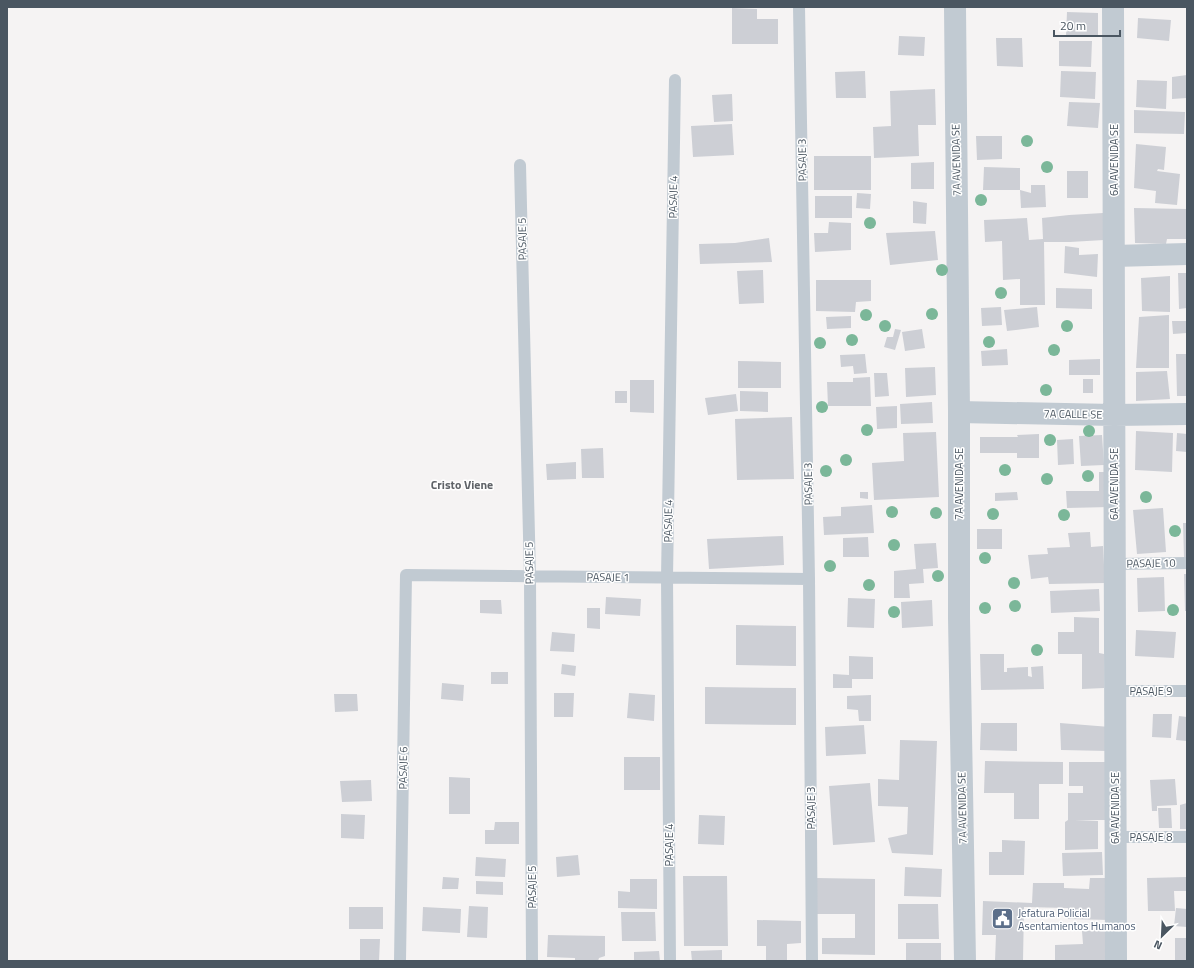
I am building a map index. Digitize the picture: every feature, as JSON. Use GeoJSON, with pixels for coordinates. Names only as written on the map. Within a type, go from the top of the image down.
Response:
{"type":"FeatureCollection","features":[{"type":"Feature","properties":{"kind":"street","name":"7A AVENIDA SE"},"geometry":{"type":"LineString","coordinates":[[955,7],[959,412],[959,618],[965,961]]}},
{"type":"Feature","properties":{"kind":"street","name":"6A AVENIDA SE"},"geometry":{"type":"LineString","coordinates":[[1113,7],[1116,961]]}},
{"type":"Feature","properties":{"kind":"street"},"geometry":{"type":"LineString","coordinates":[[1114,256],[1187,254]]}},
{"type":"Feature","properties":{"kind":"street","name":"7A CALLE SE"},"geometry":{"type":"LineString","coordinates":[[959,412],[1114,415],[1187,414]]}},
{"type":"Feature","properties":{"kind":"lane","name":"PASAJE 3"},"geometry":{"type":"LineString","coordinates":[[799,7],[810,579],[812,961]]}},
{"type":"Feature","properties":{"kind":"lane","name":"PASAJE 4"},"geometry":{"type":"LineString","coordinates":[[670,961],[667,578],[675,80]]}},
{"type":"Feature","properties":{"kind":"lane","name":"PASAJE 5"},"geometry":{"type":"LineString","coordinates":[[520,165],[530,577],[532,961]]}},
{"type":"Feature","properties":{"kind":"lane","name":"PASAJE 10"},"geometry":{"type":"LineString","coordinates":[[1115,564],[1187,563]]}},
{"type":"Feature","properties":{"kind":"lane","name":"PASAJE 1"},"geometry":{"type":"LineString","coordinates":[[406,575],[810,579]]}},
{"type":"Feature","properties":{"kind":"lane","name":"PASAJE 6"},"geometry":{"type":"LineString","coordinates":[[400,961],[406,575]]}},
{"type":"Feature","properties":{"kind":"lane","name":"PASAJE 9"},"geometry":{"type":"LineString","coordinates":[[1115,691],[1187,691]]}},
{"type":"Feature","properties":{"kind":"lane","name":"PASAJE 8"},"geometry":{"type":"LineString","coordinates":[[1115,837],[1187,837]]}},
{"type":"Feature","properties":{"kind":"building"},"geometry":{"type":"Polygon","coordinates":[[[732,8],[757,9],[757,19],[778,19],[778,44],[732,44],[732,8]]]}},
{"type":"Feature","properties":{"kind":"building"},"geometry":{"type":"Polygon","coordinates":[[[1067,12],[1098,13],[1098,37],[1066,36],[1067,12]]]}},
{"type":"Feature","properties":{"kind":"building"},"geometry":{"type":"Polygon","coordinates":[[[1138,18],[1171,20],[1169,41],[1137,38],[1138,18]]]}},
{"type":"Feature","properties":{"kind":"building"},"geometry":{"type":"Polygon","coordinates":[[[899,36],[925,37],[924,56],[898,55],[899,36]]]}},
{"type":"Feature","properties":{"kind":"building"},"geometry":{"type":"Polygon","coordinates":[[[996,38],[1022,38],[1023,67],[997,66],[996,38]]]}},
{"type":"Feature","properties":{"kind":"building"},"geometry":{"type":"Polygon","coordinates":[[[1059,41],[1092,41],[1091,67],[1059,66],[1059,41]]]}},
{"type":"Feature","properties":{"kind":"building"},"geometry":{"type":"Polygon","coordinates":[[[865,71],[866,98],[836,98],[835,72],[865,71]]]}},
{"type":"Feature","properties":{"kind":"building"},"geometry":{"type":"Polygon","coordinates":[[[1061,71],[1096,72],[1095,99],[1060,97],[1061,71]]]}},
{"type":"Feature","properties":{"kind":"building"},"geometry":{"type":"Polygon","coordinates":[[[1187,75],[1187,98],[1172,99],[1172,77],[1187,75]]]}},
{"type":"Feature","properties":{"kind":"building"},"geometry":{"type":"Polygon","coordinates":[[[1137,80],[1167,81],[1166,109],[1136,107],[1137,80]]]}},
{"type":"Feature","properties":{"kind":"building"},"geometry":{"type":"Polygon","coordinates":[[[935,89],[936,125],[918,125],[919,156],[874,158],[873,127],[891,126],[890,91],[935,89]]]}},
{"type":"Feature","properties":{"kind":"building"},"geometry":{"type":"Polygon","coordinates":[[[732,94],[733,121],[714,122],[712,95],[732,94]]]}},
{"type":"Feature","properties":{"kind":"building"},"geometry":{"type":"Polygon","coordinates":[[[1069,102],[1100,103],[1098,128],[1067,126],[1069,102]]]}},
{"type":"Feature","properties":{"kind":"building"},"geometry":{"type":"Polygon","coordinates":[[[1134,110],[1185,112],[1184,134],[1134,133],[1134,110]]]}},
{"type":"Feature","properties":{"kind":"building"},"geometry":{"type":"Polygon","coordinates":[[[732,124],[734,155],[693,157],[691,126],[732,124]]]}},
{"type":"Feature","properties":{"kind":"building"},"geometry":{"type":"Polygon","coordinates":[[[976,136],[1002,136],[1002,159],[977,160],[976,136]]]}},
{"type":"Feature","properties":{"kind":"building"},"geometry":{"type":"Polygon","coordinates":[[[1136,144],[1166,147],[1164,170],[1158,169],[1157,171],[1180,174],[1177,205],[1155,203],[1156,191],[1134,188],[1136,144]]]}},
{"type":"Feature","properties":{"kind":"building"},"geometry":{"type":"Polygon","coordinates":[[[814,156],[871,156],[871,190],[814,190],[814,156]]]}},
{"type":"Feature","properties":{"kind":"building"},"geometry":{"type":"Polygon","coordinates":[[[934,162],[934,189],[911,189],[911,163],[934,162]]]}},
{"type":"Feature","properties":{"kind":"building"},"geometry":{"type":"Polygon","coordinates":[[[984,167],[1020,168],[1020,190],[983,190],[984,167]]]}},
{"type":"Feature","properties":{"kind":"building"},"geometry":{"type":"Polygon","coordinates":[[[1067,171],[1088,171],[1088,198],[1067,198],[1067,171]]]}},
{"type":"Feature","properties":{"kind":"building"},"geometry":{"type":"Polygon","coordinates":[[[1031,185],[1045,185],[1046,207],[1021,208],[1020,190],[1031,193],[1031,185]]]}},
{"type":"Feature","properties":{"kind":"building"},"geometry":{"type":"Polygon","coordinates":[[[857,193],[871,194],[870,209],[856,208],[857,193]]]}},
{"type":"Feature","properties":{"kind":"building"},"geometry":{"type":"Polygon","coordinates":[[[815,196],[852,196],[852,218],[815,218],[815,196]]]}},
{"type":"Feature","properties":{"kind":"building"},"geometry":{"type":"Polygon","coordinates":[[[913,201],[927,203],[926,224],[913,223],[913,201]]]}},
{"type":"Feature","properties":{"kind":"building"},"geometry":{"type":"Polygon","coordinates":[[[1134,208],[1187,209],[1187,239],[1167,239],[1166,244],[1135,243],[1134,208]]]}},
{"type":"Feature","properties":{"kind":"building"},"geometry":{"type":"Polygon","coordinates":[[[1103,213],[1104,240],[1044,242],[1045,305],[1020,305],[1020,279],[1003,280],[1002,241],[985,242],[984,220],[1027,218],[1029,240],[1043,239],[1042,218],[1103,213]]]}},
{"type":"Feature","properties":{"kind":"building"},"geometry":{"type":"Polygon","coordinates":[[[829,222],[851,223],[851,250],[815,252],[814,233],[828,233],[829,222]]]}},
{"type":"Feature","properties":{"kind":"building"},"geometry":{"type":"Polygon","coordinates":[[[935,231],[938,260],[890,265],[886,233],[935,231]]]}},
{"type":"Feature","properties":{"kind":"building"},"geometry":{"type":"Polygon","coordinates":[[[769,238],[772,262],[700,264],[699,244],[735,243],[769,238]]]}},
{"type":"Feature","properties":{"kind":"building"},"geometry":{"type":"Polygon","coordinates":[[[1065,246],[1079,248],[1079,255],[1098,254],[1097,277],[1064,273],[1065,246]]]}},
{"type":"Feature","properties":{"kind":"building"},"geometry":{"type":"Polygon","coordinates":[[[763,270],[764,303],[739,304],[737,271],[763,270]]]}},
{"type":"Feature","properties":{"kind":"building"},"geometry":{"type":"Polygon","coordinates":[[[1178,273],[1187,273],[1187,308],[1179,309],[1178,273]]]}},
{"type":"Feature","properties":{"kind":"building"},"geometry":{"type":"Polygon","coordinates":[[[1170,276],[1170,312],[1142,311],[1141,278],[1170,276]]]}},
{"type":"Feature","properties":{"kind":"building"},"geometry":{"type":"Polygon","coordinates":[[[816,280],[871,280],[871,301],[856,302],[855,312],[816,311],[816,280]]]}},
{"type":"Feature","properties":{"kind":"building"},"geometry":{"type":"Polygon","coordinates":[[[1056,288],[1092,289],[1092,309],[1056,308],[1056,288]]]}},
{"type":"Feature","properties":{"kind":"building"},"geometry":{"type":"Polygon","coordinates":[[[1001,307],[1002,325],[982,326],[981,308],[1001,307]]]}},
{"type":"Feature","properties":{"kind":"building"},"geometry":{"type":"Polygon","coordinates":[[[1037,307],[1039,327],[1007,331],[1004,310],[1037,307]]]}},
{"type":"Feature","properties":{"kind":"building"},"geometry":{"type":"Polygon","coordinates":[[[1169,315],[1169,368],[1136,368],[1139,317],[1169,315]]]}},
{"type":"Feature","properties":{"kind":"building"},"geometry":{"type":"Polygon","coordinates":[[[851,316],[851,328],[827,329],[826,317],[851,316]]]}},
{"type":"Feature","properties":{"kind":"building"},"geometry":{"type":"Polygon","coordinates":[[[1172,321],[1187,321],[1187,333],[1173,334],[1172,321]]]}},
{"type":"Feature","properties":{"kind":"building"},"geometry":{"type":"Polygon","coordinates":[[[895,329],[901,330],[895,350],[884,347],[887,337],[893,337],[895,329]]]}},
{"type":"Feature","properties":{"kind":"building"},"geometry":{"type":"Polygon","coordinates":[[[922,329],[925,348],[905,351],[902,332],[922,329]]]}},
{"type":"Feature","properties":{"kind":"building"},"geometry":{"type":"Polygon","coordinates":[[[1007,349],[1008,365],[982,366],[981,351],[1007,349]]]}},
{"type":"Feature","properties":{"kind":"building"},"geometry":{"type":"Polygon","coordinates":[[[865,354],[867,373],[854,374],[853,366],[841,367],[840,355],[865,354]]]}},
{"type":"Feature","properties":{"kind":"building"},"geometry":{"type":"Polygon","coordinates":[[[1176,354],[1187,354],[1187,396],[1177,396],[1176,354]]]}},
{"type":"Feature","properties":{"kind":"building"},"geometry":{"type":"Polygon","coordinates":[[[1100,359],[1100,375],[1069,375],[1069,360],[1100,359]]]}},
{"type":"Feature","properties":{"kind":"building"},"geometry":{"type":"Polygon","coordinates":[[[738,361],[781,362],[781,388],[738,388],[738,361]]]}},
{"type":"Feature","properties":{"kind":"building"},"geometry":{"type":"Polygon","coordinates":[[[935,367],[936,395],[906,397],[905,368],[935,367]]]}},
{"type":"Feature","properties":{"kind":"building"},"geometry":{"type":"Polygon","coordinates":[[[1167,371],[1170,399],[1136,401],[1136,372],[1167,371]]]}},
{"type":"Feature","properties":{"kind":"building"},"geometry":{"type":"Polygon","coordinates":[[[874,373],[887,373],[889,396],[875,397],[874,373]]]}},
{"type":"Feature","properties":{"kind":"building"},"geometry":{"type":"Polygon","coordinates":[[[870,377],[871,406],[828,406],[827,382],[853,382],[853,378],[870,377]]]}},
{"type":"Feature","properties":{"kind":"building"},"geometry":{"type":"Polygon","coordinates":[[[1083,379],[1093,379],[1093,393],[1083,393],[1083,379]]]}},
{"type":"Feature","properties":{"kind":"building"},"geometry":{"type":"Polygon","coordinates":[[[630,380],[654,380],[654,413],[630,412],[630,380]]]}},
{"type":"Feature","properties":{"kind":"building"},"geometry":{"type":"Polygon","coordinates":[[[615,391],[627,391],[627,403],[615,403],[615,391]]]}},
{"type":"Feature","properties":{"kind":"building"},"geometry":{"type":"Polygon","coordinates":[[[740,391],[768,392],[768,412],[740,411],[740,391]]]}},
{"type":"Feature","properties":{"kind":"building"},"geometry":{"type":"Polygon","coordinates":[[[736,394],[738,411],[708,415],[705,398],[736,394]]]}},
{"type":"Feature","properties":{"kind":"building"},"geometry":{"type":"Polygon","coordinates":[[[932,402],[933,423],[901,424],[900,404],[932,402]]]}},
{"type":"Feature","properties":{"kind":"building"},"geometry":{"type":"Polygon","coordinates":[[[897,406],[897,428],[877,429],[876,407],[897,406]]]}},
{"type":"Feature","properties":{"kind":"building"},"geometry":{"type":"Polygon","coordinates":[[[792,417],[794,479],[737,480],[735,419],[792,417]]]}},
{"type":"Feature","properties":{"kind":"building"},"geometry":{"type":"Polygon","coordinates":[[[1136,431],[1173,433],[1172,472],[1135,470],[1136,431]]]}},
{"type":"Feature","properties":{"kind":"building"},"geometry":{"type":"Polygon","coordinates":[[[936,432],[939,497],[874,500],[872,463],[904,461],[903,433],[936,432]]]}},
{"type":"Feature","properties":{"kind":"building"},"geometry":{"type":"Polygon","coordinates":[[[1177,433],[1187,434],[1187,452],[1176,451],[1177,433]]]}},
{"type":"Feature","properties":{"kind":"building"},"geometry":{"type":"Polygon","coordinates":[[[1039,434],[1039,458],[1017,458],[1017,453],[980,453],[980,437],[1018,437],[1017,435],[1039,434]]]}},
{"type":"Feature","properties":{"kind":"building"},"geometry":{"type":"Polygon","coordinates":[[[1102,435],[1104,465],[1081,466],[1079,436],[1102,435]]]}},
{"type":"Feature","properties":{"kind":"building"},"geometry":{"type":"Polygon","coordinates":[[[1073,439],[1074,464],[1058,465],[1057,440],[1073,439]]]}},
{"type":"Feature","properties":{"kind":"building"},"geometry":{"type":"Polygon","coordinates":[[[603,448],[604,478],[582,478],[581,449],[603,448]]]}},
{"type":"Feature","properties":{"kind":"building"},"geometry":{"type":"Polygon","coordinates":[[[576,462],[576,479],[547,480],[546,464],[576,462]]]}},
{"type":"Feature","properties":{"kind":"building"},"geometry":{"type":"Polygon","coordinates":[[[1099,472],[1109,472],[1110,507],[1067,508],[1066,491],[1099,491],[1099,472]]]}},
{"type":"Feature","properties":{"kind":"building"},"geometry":{"type":"Polygon","coordinates":[[[860,492],[868,492],[868,499],[860,498],[860,492]]]}},
{"type":"Feature","properties":{"kind":"building"},"geometry":{"type":"Polygon","coordinates":[[[1017,492],[1018,500],[995,501],[995,493],[1017,492]]]}},
{"type":"Feature","properties":{"kind":"building"},"geometry":{"type":"Polygon","coordinates":[[[872,505],[874,533],[824,535],[823,517],[841,516],[841,507],[872,505]]]}},
{"type":"Feature","properties":{"kind":"building"},"geometry":{"type":"Polygon","coordinates":[[[1163,508],[1166,552],[1137,554],[1133,510],[1163,508]]]}},
{"type":"Feature","properties":{"kind":"building"},"geometry":{"type":"Polygon","coordinates":[[[1183,523],[1187,523],[1187,557],[1184,557],[1183,523]]]}},
{"type":"Feature","properties":{"kind":"building"},"geometry":{"type":"Polygon","coordinates":[[[977,529],[1002,529],[1002,549],[977,549],[977,529]]]}},
{"type":"Feature","properties":{"kind":"building"},"geometry":{"type":"Polygon","coordinates":[[[1090,532],[1091,547],[1103,546],[1105,583],[1049,584],[1048,577],[1031,579],[1028,555],[1048,554],[1047,548],[1070,547],[1068,533],[1090,532]]]}},
{"type":"Feature","properties":{"kind":"building"},"geometry":{"type":"Polygon","coordinates":[[[783,536],[784,565],[709,569],[707,539],[783,536]]]}},
{"type":"Feature","properties":{"kind":"building"},"geometry":{"type":"Polygon","coordinates":[[[868,537],[869,557],[843,557],[843,538],[868,537]]]}},
{"type":"Feature","properties":{"kind":"building"},"geometry":{"type":"Polygon","coordinates":[[[936,543],[938,568],[923,569],[924,583],[909,584],[910,598],[894,598],[894,571],[916,569],[914,544],[936,543]]]}},
{"type":"Feature","properties":{"kind":"building"},"geometry":{"type":"Polygon","coordinates":[[[1184,574],[1187,574],[1187,611],[1185,611],[1184,574]]]}},
{"type":"Feature","properties":{"kind":"building"},"geometry":{"type":"Polygon","coordinates":[[[1164,577],[1165,611],[1138,612],[1137,578],[1164,577]]]}},
{"type":"Feature","properties":{"kind":"building"},"geometry":{"type":"Polygon","coordinates":[[[1099,589],[1100,611],[1051,613],[1050,591],[1099,589]]]}},
{"type":"Feature","properties":{"kind":"building"},"geometry":{"type":"Polygon","coordinates":[[[606,597],[641,599],[640,616],[605,614],[606,597]]]}},
{"type":"Feature","properties":{"kind":"building"},"geometry":{"type":"Polygon","coordinates":[[[848,598],[875,599],[874,628],[847,627],[848,598]]]}},
{"type":"Feature","properties":{"kind":"building"},"geometry":{"type":"Polygon","coordinates":[[[480,600],[501,600],[502,614],[480,613],[480,600]]]}},
{"type":"Feature","properties":{"kind":"building"},"geometry":{"type":"Polygon","coordinates":[[[932,600],[933,626],[902,628],[901,602],[932,600]]]}},
{"type":"Feature","properties":{"kind":"building"},"geometry":{"type":"Polygon","coordinates":[[[587,608],[600,608],[600,629],[587,628],[587,608]]]}},
{"type":"Feature","properties":{"kind":"building"},"geometry":{"type":"Polygon","coordinates":[[[1074,617],[1099,618],[1099,653],[1104,654],[1104,688],[1082,689],[1082,654],[1058,654],[1058,632],[1074,632],[1074,617]]]}},
{"type":"Feature","properties":{"kind":"building"},"geometry":{"type":"Polygon","coordinates":[[[736,625],[796,626],[796,666],[736,665],[736,625]]]}},
{"type":"Feature","properties":{"kind":"building"},"geometry":{"type":"Polygon","coordinates":[[[1136,630],[1176,632],[1174,658],[1135,656],[1136,630]]]}},
{"type":"Feature","properties":{"kind":"building"},"geometry":{"type":"Polygon","coordinates":[[[552,632],[575,634],[574,652],[550,651],[552,632]]]}},
{"type":"Feature","properties":{"kind":"building"},"geometry":{"type":"Polygon","coordinates":[[[980,654],[1004,654],[1004,672],[1007,672],[1007,668],[1028,667],[1028,676],[1032,677],[1031,667],[1043,666],[1044,689],[981,690],[980,654]]]}},
{"type":"Feature","properties":{"kind":"building"},"geometry":{"type":"Polygon","coordinates":[[[849,656],[873,657],[873,679],[852,679],[852,688],[833,688],[833,674],[849,675],[849,656]]]}},
{"type":"Feature","properties":{"kind":"building"},"geometry":{"type":"Polygon","coordinates":[[[562,664],[576,666],[575,676],[561,674],[562,664]]]}},
{"type":"Feature","properties":{"kind":"building"},"geometry":{"type":"Polygon","coordinates":[[[491,672],[508,672],[508,684],[491,684],[491,672]]]}},
{"type":"Feature","properties":{"kind":"building"},"geometry":{"type":"Polygon","coordinates":[[[442,683],[464,685],[463,701],[441,699],[442,683]]]}},
{"type":"Feature","properties":{"kind":"building"},"geometry":{"type":"Polygon","coordinates":[[[705,687],[796,688],[796,725],[705,724],[705,687]]]}},
{"type":"Feature","properties":{"kind":"building"},"geometry":{"type":"Polygon","coordinates":[[[554,693],[574,693],[573,717],[554,717],[554,693]]]}},
{"type":"Feature","properties":{"kind":"building"},"geometry":{"type":"Polygon","coordinates":[[[629,693],[655,695],[654,721],[627,718],[629,693]]]}},
{"type":"Feature","properties":{"kind":"building"},"geometry":{"type":"Polygon","coordinates":[[[334,694],[357,694],[358,711],[335,712],[334,694]]]}},
{"type":"Feature","properties":{"kind":"building"},"geometry":{"type":"Polygon","coordinates":[[[871,695],[871,721],[859,721],[858,710],[847,709],[847,696],[871,695]]]}},
{"type":"Feature","properties":{"kind":"building"},"geometry":{"type":"Polygon","coordinates":[[[1153,714],[1172,714],[1171,738],[1152,737],[1153,714]]]}},
{"type":"Feature","properties":{"kind":"building"},"geometry":{"type":"Polygon","coordinates":[[[1179,716],[1187,717],[1187,741],[1176,740],[1179,716]]]}},
{"type":"Feature","properties":{"kind":"building"},"geometry":{"type":"Polygon","coordinates":[[[981,723],[1017,723],[1017,751],[980,750],[981,723]]]}},
{"type":"Feature","properties":{"kind":"building"},"geometry":{"type":"Polygon","coordinates":[[[1060,723],[1110,727],[1109,751],[1061,750],[1060,723]]]}},
{"type":"Feature","properties":{"kind":"building"},"geometry":{"type":"Polygon","coordinates":[[[864,725],[866,754],[826,756],[825,727],[864,725]]]}},
{"type":"Feature","properties":{"kind":"building"},"geometry":{"type":"Polygon","coordinates":[[[900,740],[937,741],[933,855],[892,853],[888,838],[907,834],[908,807],[878,806],[878,779],[899,780],[900,740]]]}},
{"type":"Feature","properties":{"kind":"building"},"geometry":{"type":"Polygon","coordinates":[[[624,757],[660,757],[660,790],[624,790],[624,757]]]}},
{"type":"Feature","properties":{"kind":"building"},"geometry":{"type":"Polygon","coordinates":[[[985,761],[1063,762],[1063,784],[1039,784],[1039,819],[1014,819],[1014,793],[984,793],[985,761]]]}},
{"type":"Feature","properties":{"kind":"building"},"geometry":{"type":"Polygon","coordinates":[[[1069,762],[1109,762],[1110,820],[1075,820],[1098,821],[1098,849],[1065,850],[1065,822],[1068,820],[1068,793],[1083,793],[1083,786],[1069,786],[1069,762]]]}},
{"type":"Feature","properties":{"kind":"building"},"geometry":{"type":"Polygon","coordinates":[[[449,777],[470,778],[470,814],[449,814],[449,777]]]}},
{"type":"Feature","properties":{"kind":"building"},"geometry":{"type":"Polygon","coordinates":[[[1175,779],[1177,805],[1157,806],[1157,811],[1152,811],[1150,780],[1175,779]]]}},
{"type":"Feature","properties":{"kind":"building"},"geometry":{"type":"Polygon","coordinates":[[[371,780],[372,801],[342,802],[340,781],[371,780]]]}},
{"type":"Feature","properties":{"kind":"building"},"geometry":{"type":"Polygon","coordinates":[[[870,783],[875,842],[833,845],[829,786],[870,783]]]}},
{"type":"Feature","properties":{"kind":"building"},"geometry":{"type":"Polygon","coordinates":[[[1187,803],[1187,829],[1180,829],[1180,805],[1187,803]]]}},
{"type":"Feature","properties":{"kind":"building"},"geometry":{"type":"Polygon","coordinates":[[[1158,808],[1171,808],[1172,828],[1159,828],[1158,808]]]}},
{"type":"Feature","properties":{"kind":"building"},"geometry":{"type":"Polygon","coordinates":[[[341,814],[365,815],[364,839],[341,838],[341,814]]]}},
{"type":"Feature","properties":{"kind":"building"},"geometry":{"type":"Polygon","coordinates":[[[699,815],[725,816],[724,845],[698,844],[699,815]]]}},
{"type":"Feature","properties":{"kind":"building"},"geometry":{"type":"Polygon","coordinates":[[[495,822],[519,822],[519,844],[485,844],[485,830],[494,830],[495,822]]]}},
{"type":"Feature","properties":{"kind":"building"},"geometry":{"type":"Polygon","coordinates":[[[1002,840],[1025,841],[1024,875],[989,875],[989,852],[1002,852],[1002,840]]]}},
{"type":"Feature","properties":{"kind":"building"},"geometry":{"type":"Polygon","coordinates":[[[1102,852],[1103,875],[1063,876],[1062,853],[1102,852]]]}},
{"type":"Feature","properties":{"kind":"building"},"geometry":{"type":"Polygon","coordinates":[[[578,855],[580,875],[557,877],[556,857],[578,855]]]}},
{"type":"Feature","properties":{"kind":"building"},"geometry":{"type":"Polygon","coordinates":[[[476,857],[506,859],[505,877],[475,876],[476,857]]]}},
{"type":"Feature","properties":{"kind":"building"},"geometry":{"type":"Polygon","coordinates":[[[905,867],[942,869],[941,897],[904,896],[905,867]]]}},
{"type":"Feature","properties":{"kind":"building"},"geometry":{"type":"Polygon","coordinates":[[[683,876],[727,876],[728,946],[684,946],[683,876]]]}},
{"type":"Feature","properties":{"kind":"building"},"geometry":{"type":"Polygon","coordinates":[[[443,877],[459,878],[458,889],[442,889],[443,877]]]}},
{"type":"Feature","properties":{"kind":"building"},"geometry":{"type":"Polygon","coordinates":[[[1187,877],[1187,891],[1174,891],[1175,911],[1148,911],[1147,878],[1187,877]]]}},
{"type":"Feature","properties":{"kind":"building"},"geometry":{"type":"Polygon","coordinates":[[[816,878],[875,879],[875,955],[822,954],[822,938],[855,938],[855,914],[817,914],[816,878]]]}},
{"type":"Feature","properties":{"kind":"building","name":"Jefatura Policial Asentamientos Humanos"},"geometry":{"type":"Polygon","coordinates":[[[1090,878],[1111,878],[1110,920],[1068,919],[1068,908],[1024,907],[1023,961],[995,961],[996,935],[982,935],[983,901],[1032,903],[1033,883],[1064,883],[1064,888],[1089,889],[1090,878]]]}},
{"type":"Feature","properties":{"kind":"building"},"geometry":{"type":"Polygon","coordinates":[[[630,879],[657,879],[657,909],[618,908],[618,891],[630,892],[630,879]]]}},
{"type":"Feature","properties":{"kind":"building"},"geometry":{"type":"Polygon","coordinates":[[[476,881],[503,882],[503,895],[476,894],[476,881]]]}},
{"type":"Feature","properties":{"kind":"building"},"geometry":{"type":"Polygon","coordinates":[[[898,904],[938,904],[939,939],[898,939],[898,904]]]}},
{"type":"Feature","properties":{"kind":"building"},"geometry":{"type":"Polygon","coordinates":[[[469,906],[488,907],[487,938],[467,937],[469,906]]]}},
{"type":"Feature","properties":{"kind":"building"},"geometry":{"type":"Polygon","coordinates":[[[349,907],[383,907],[383,929],[349,929],[349,907]]]}},
{"type":"Feature","properties":{"kind":"building"},"geometry":{"type":"Polygon","coordinates":[[[423,907],[461,909],[460,933],[422,931],[423,907]]]}},
{"type":"Feature","properties":{"kind":"building"},"geometry":{"type":"Polygon","coordinates":[[[1176,908],[1187,909],[1187,927],[1174,926],[1176,908]]]}},
{"type":"Feature","properties":{"kind":"building"},"geometry":{"type":"Polygon","coordinates":[[[621,912],[655,912],[656,941],[622,941],[621,912]]]}},
{"type":"Feature","properties":{"kind":"building"},"geometry":{"type":"Polygon","coordinates":[[[757,920],[801,921],[801,943],[787,944],[787,961],[766,961],[766,946],[757,946],[757,920]]]}},
{"type":"Feature","properties":{"kind":"building"},"geometry":{"type":"Polygon","coordinates":[[[1112,930],[1113,961],[1055,961],[1055,945],[1083,944],[1082,931],[1112,930]]]}},
{"type":"Feature","properties":{"kind":"building"},"geometry":{"type":"Polygon","coordinates":[[[548,935],[605,936],[605,956],[599,958],[598,961],[575,961],[575,958],[547,957],[548,935]]]}},
{"type":"Feature","properties":{"kind":"building"},"geometry":{"type":"Polygon","coordinates":[[[1175,938],[1187,938],[1187,961],[1175,961],[1175,938]]]}},
{"type":"Feature","properties":{"kind":"building"},"geometry":{"type":"Polygon","coordinates":[[[360,939],[380,939],[379,961],[360,961],[360,939]]]}},
{"type":"Feature","properties":{"kind":"building"},"geometry":{"type":"Polygon","coordinates":[[[906,943],[941,943],[941,961],[906,961],[906,943]]]}},
{"type":"Feature","properties":{"kind":"building"},"geometry":{"type":"Polygon","coordinates":[[[722,950],[722,961],[692,961],[691,951],[722,950]]]}},
{"type":"Feature","properties":{"kind":"building"},"geometry":{"type":"Polygon","coordinates":[[[659,951],[660,961],[634,961],[634,952],[659,951]]]}},
{"type":"Feature","properties":{"kind":"place","name":"Jefatura Policial Asentamientos Humanos"},"geometry":{"type":"Point","coordinates":[1003,919]}},
{"type":"Feature","properties":{"kind":"district","name":"Cristo Viene"},"geometry":{"type":"Point","coordinates":[462,485]}}]}
